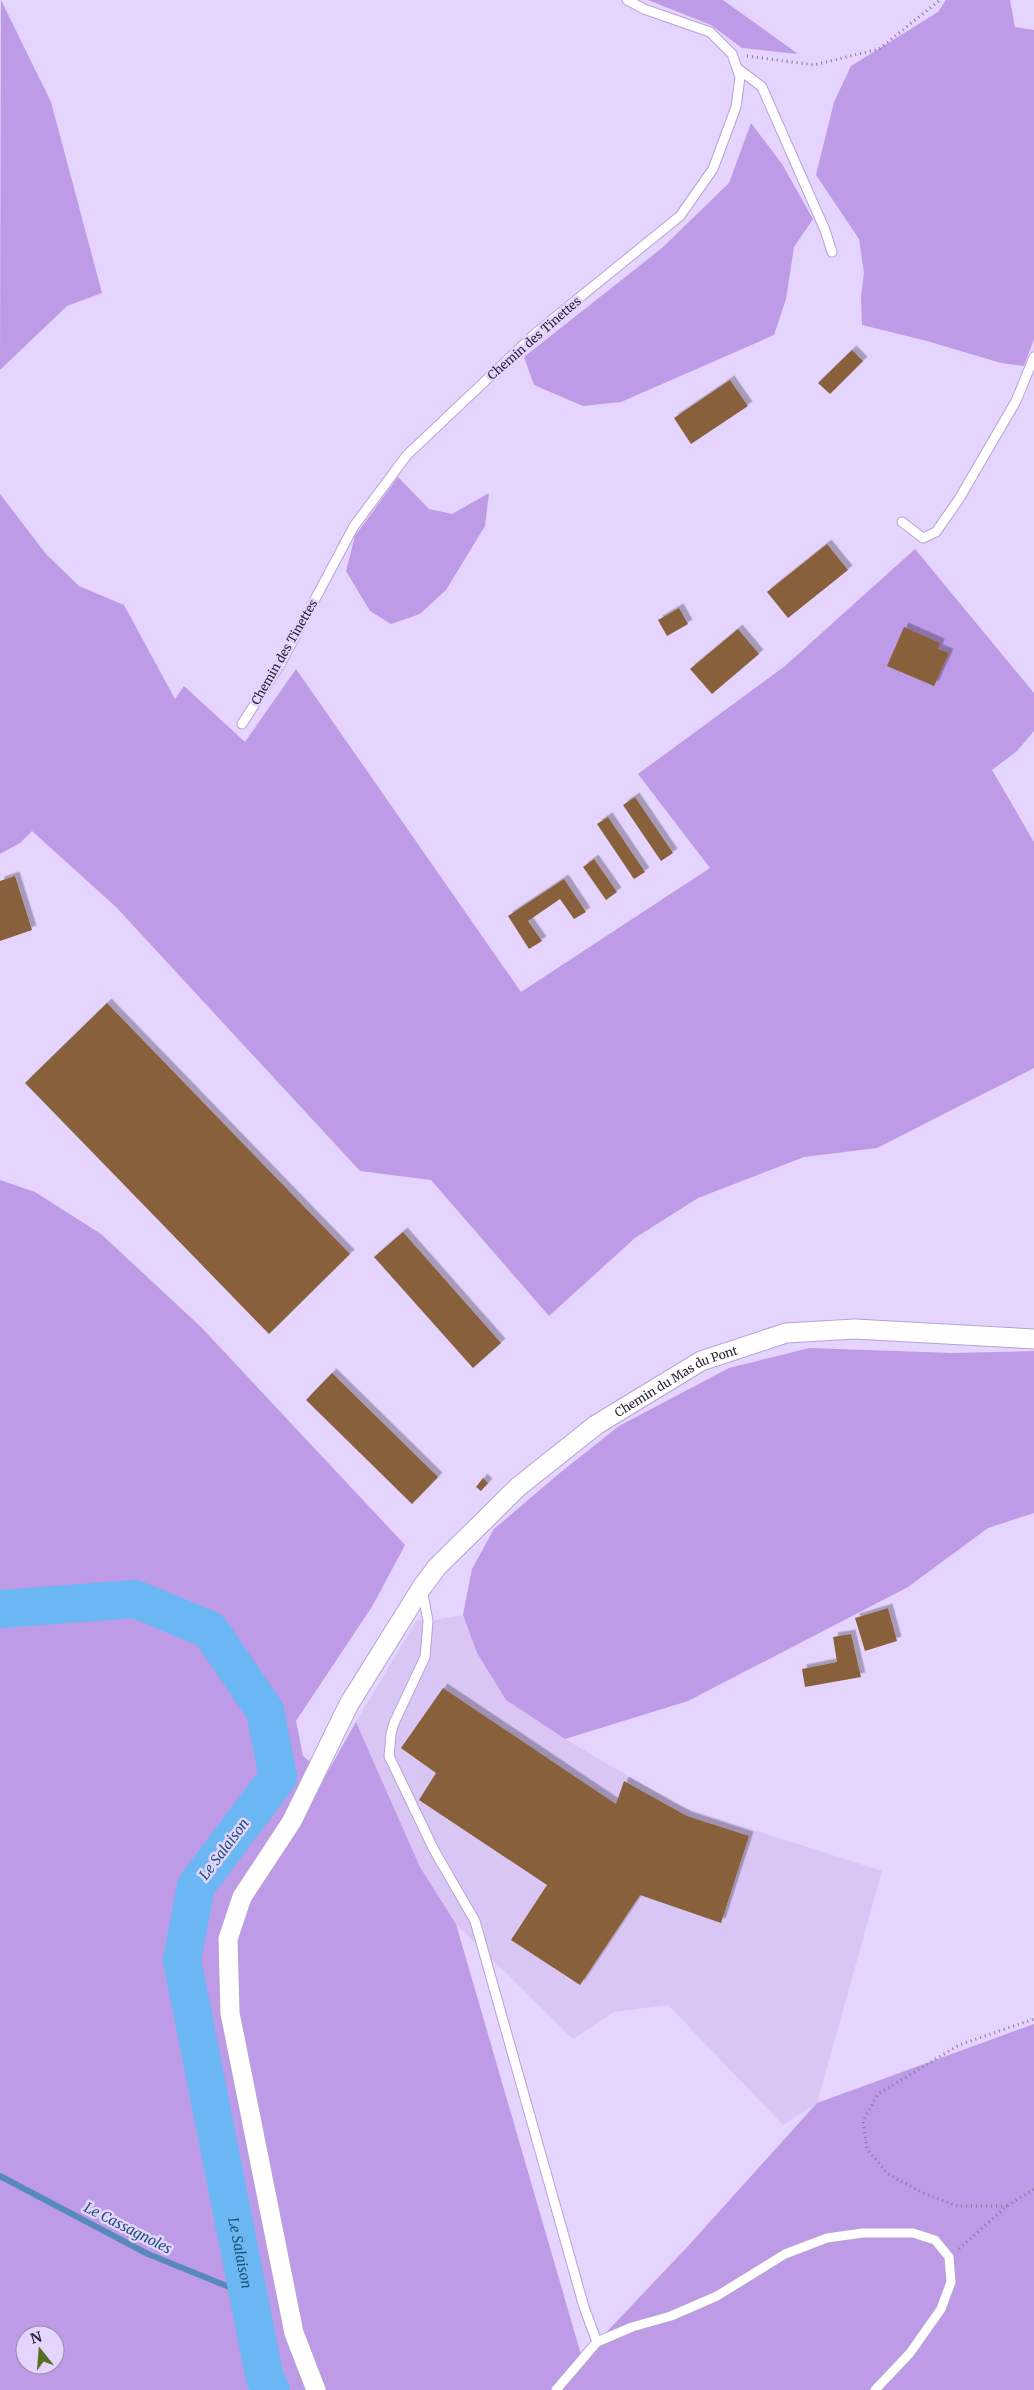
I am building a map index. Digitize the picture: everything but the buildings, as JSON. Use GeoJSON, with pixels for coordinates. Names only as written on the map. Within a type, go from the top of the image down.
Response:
{"type":"FeatureCollection","features":[{"type":"Feature","properties":{"kind":"street","name":"Chemin du Mas du Pont"},"geometry":{"type":"LineString","coordinates":[[316,2390],[294,2333],[230,2013],[228,1939],[242,1896],[292,1821],[349,1704],[422,1587],[437,1568],[518,1487],[596,1425],[701,1361],[786,1333],[845,1329],[1034,1339]]}},
{"type":"Feature","properties":{"kind":"lane","name":"Chemin des Tinettes"},"geometry":{"type":"LineString","coordinates":[[242,724],[281,663],[354,526],[407,455],[537,332],[680,216],[713,169],[736,107],[740,77],[732,54],[710,32],[644,9],[627,0]]}},
{"type":"Feature","properties":{"kind":"lane"},"geometry":{"type":"LineString","coordinates":[[737,68],[762,86],[825,230],[832,252]]}},
{"type":"Feature","properties":{"kind":"lane"},"geometry":{"type":"LineString","coordinates":[[902,522],[923,538],[936,532],[959,499],[1016,401],[1034,357]]}},
{"type":"Feature","properties":{"kind":"lane"},"geometry":{"type":"LineString","coordinates":[[422,1587],[428,1621],[425,1657],[394,1723],[389,1756],[434,1850],[475,1921],[584,2307],[597,2342]]}},
{"type":"Feature","properties":{"kind":"lane"},"geometry":{"type":"LineString","coordinates":[[556,2390],[597,2342],[632,2327],[671,2316],[717,2296],[785,2254],[827,2238],[862,2233],[913,2233],[935,2240],[949,2257],[951,2282],[941,2309],[910,2353],[875,2390]]}},
{"type":"Feature","properties":{"kind":"path"},"geometry":{"type":"LineString","coordinates":[[732,54],[814,65],[879,49],[940,0]]}},
{"type":"Feature","properties":{"kind":"path"},"geometry":{"type":"LineString","coordinates":[[1007,2206],[957,2206],[923,2193],[888,2174],[867,2149],[863,2121],[878,2094],[959,2045],[1034,2019]]}},
{"type":"Feature","properties":{"kind":"path"},"geometry":{"type":"LineString","coordinates":[[949,2257],[1007,2206],[1034,2190]]}},
{"type":"Feature","properties":{"kind":"shaded area"},"geometry":{"type":"Polygon","coordinates":[[[1,0],[51,102],[102,293],[67,306],[0,370],[1,0]]]}},
{"type":"Feature","properties":{"kind":"shaded area"},"geometry":{"type":"Polygon","coordinates":[[[648,0],[723,0],[798,54],[742,48],[711,25],[648,0]]]}},
{"type":"Feature","properties":{"kind":"shaded area"},"geometry":{"type":"Polygon","coordinates":[[[946,0],[1010,0],[1015,27],[1034,30],[1034,339],[1024,366],[1001,363],[927,341],[862,325],[861,296],[864,273],[859,239],[816,175],[834,102],[851,66],[938,12],[946,0]]]}},
{"type":"Feature","properties":{"kind":"shaded area"},"geometry":{"type":"Polygon","coordinates":[[[751,123],[782,164],[813,219],[794,247],[786,299],[774,335],[621,402],[583,406],[534,385],[524,357],[662,248],[729,183],[751,123]]]}},
{"type":"Feature","properties":{"kind":"shaded area"},"geometry":{"type":"Polygon","coordinates":[[[398,477],[429,509],[452,514],[489,493],[485,526],[446,590],[420,614],[391,624],[370,611],[346,571],[355,536],[398,477]]]}},
{"type":"Feature","properties":{"kind":"shaded area"},"geometry":{"type":"Polygon","coordinates":[[[0,494],[46,554],[79,586],[124,605],[175,699],[184,686],[245,742],[296,669],[521,992],[710,868],[638,774],[785,666],[915,549],[1034,693],[1034,731],[1017,751],[992,770],[1034,842],[1034,1068],[877,1148],[804,1157],[698,1198],[635,1238],[549,1316],[431,1180],[360,1171],[116,907],[32,831],[20,843],[0,854],[0,494]]]}},
{"type":"Feature","properties":{"kind":"shaded area"},"geometry":{"type":"Polygon","coordinates":[[[0,1180],[35,1192],[101,1234],[201,1327],[405,1545],[373,1605],[296,1721],[303,1756],[326,1775],[356,1722],[420,1867],[456,1924],[582,2358],[689,2245],[817,2103],[1034,2024],[1034,2390],[0,2390],[0,1180]]]}},
{"type":"Feature","properties":{"kind":"shaded area"},"geometry":{"type":"Polygon","coordinates":[[[809,1348],[952,1353],[1034,1351],[1034,1513],[988,1528],[908,1587],[688,1701],[565,1739],[506,1700],[477,1653],[463,1615],[472,1569],[494,1529],[619,1426],[729,1368],[809,1348]]]}},
{"type":"Feature","properties":{"kind":"shaded area"},"geometry":{"type":"Polygon","coordinates":[[[463,1615],[477,1653],[506,1700],[565,1739],[679,1806],[882,1871],[817,2103],[783,2125],[668,2005],[614,2012],[573,2039],[456,1924],[420,1867],[356,1722],[417,1620],[429,1621],[463,1615]]]}},
{"type":"Feature","properties":{"kind":"waterway","name":"Le Salaison"},"geometry":{"type":"LineString","coordinates":[[0,1609],[135,1599],[210,1630],[265,1711],[278,1777],[196,1886],[182,1960],[265,2379],[271,2390]]}},
{"type":"Feature","properties":{"kind":"waterway","name":"Le Cassagnoles"},"geometry":{"type":"LineString","coordinates":[[0,2176],[148,2254],[249,2295]]}}]}
